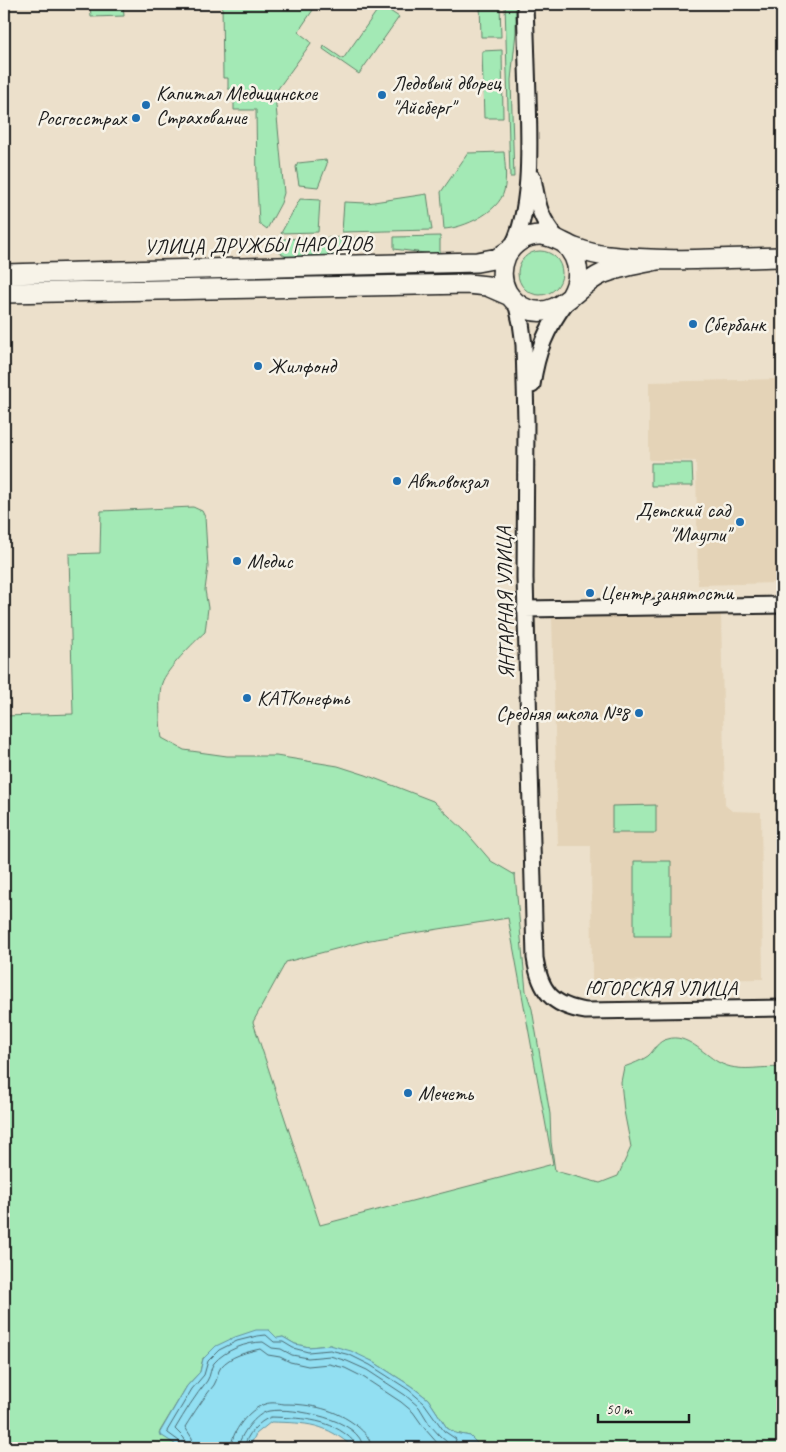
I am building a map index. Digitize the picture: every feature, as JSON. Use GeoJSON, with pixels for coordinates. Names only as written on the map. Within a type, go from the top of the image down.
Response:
{"type":"FeatureCollection","features":[{"type":"Feature","properties":{"kind":"main road"},"geometry":{"type":"LineString","coordinates":[[657,260],[601,274],[552,310],[540,311],[525,308],[511,298],[504,286],[502,274],[504,261],[510,250],[520,241],[532,236],[545,236],[577,249],[599,255],[657,260],[782,257]]}},
{"type":"Feature","properties":{"kind":"main road"},"geometry":{"type":"LineString","coordinates":[[561,242],[572,253],[577,265],[577,284],[569,298]]}},
{"type":"Feature","properties":{"kind":"main road","name":"УЛИЦА ДРУЖБЫ НАРОДОВ"},"geometry":{"type":"LineString","coordinates":[[4,274],[478,262],[498,258],[510,250]]}},
{"type":"Feature","properties":{"kind":"main road","name":"УЛИЦА ДРУЖБЫ НАРОДОВ"},"geometry":{"type":"LineString","coordinates":[[4,293],[468,284],[487,286],[511,298]]}},
{"type":"Feature","properties":{"kind":"street"},"geometry":{"type":"LineString","coordinates":[[510,250],[520,230],[523,218],[529,149],[525,4]]}},
{"type":"Feature","properties":{"kind":"street"},"geometry":{"type":"LineString","coordinates":[[529,149],[538,208],[544,222],[561,242]]}},
{"type":"Feature","properties":{"kind":"street"},"geometry":{"type":"LineString","coordinates":[[511,298],[518,312],[523,332],[526,421]]}},
{"type":"Feature","properties":{"kind":"street"},"geometry":{"type":"LineString","coordinates":[[526,421],[538,351],[549,326],[569,298]]}},
{"type":"Feature","properties":{"kind":"street","name":"ЯНТАРНАЯ УЛИЦА"},"geometry":{"type":"LineString","coordinates":[[526,421],[525,610],[535,958],[539,978],[546,992]]}},
{"type":"Feature","properties":{"kind":"street"},"geometry":{"type":"LineString","coordinates":[[525,610],[782,605]]}},
{"type":"Feature","properties":{"kind":"street","name":"ЮГОРСКАЯ УЛИЦА"},"geometry":{"type":"LineString","coordinates":[[546,992],[566,1007],[586,1011],[782,1008]]}},
{"type":"Feature","properties":{"kind":"shaded area","name":"Детский сад \"Маугли\""},"geometry":{"type":"Polygon","coordinates":[[[782,379],[782,583],[698,585],[696,461],[649,460],[649,382],[782,379]]]}},
{"type":"Feature","properties":{"kind":"shaded area","name":"Средняя школа №8"},"geometry":{"type":"Polygon","coordinates":[[[721,612],[725,805],[732,811],[761,812],[763,979],[592,981],[591,846],[558,846],[552,617],[721,612]]]}},
{"type":"Feature","properties":{"kind":"green space"},"geometry":{"type":"Polygon","coordinates":[[[90,4],[123,4],[124,16],[91,17],[90,4]]]}},
{"type":"Feature","properties":{"kind":"green space"},"geometry":{"type":"Polygon","coordinates":[[[222,4],[317,4],[298,32],[311,43],[275,95],[284,193],[281,203],[267,229],[259,223],[256,110],[234,110],[234,89],[228,89],[228,78],[223,78],[222,4]]]}},
{"type":"Feature","properties":{"kind":"green space"},"geometry":{"type":"Polygon","coordinates":[[[480,4],[500,4],[501,37],[481,37],[480,4]]]}},
{"type":"Feature","properties":{"kind":"green space"},"geometry":{"type":"Polygon","coordinates":[[[505,4],[516,4],[516,32],[511,80],[514,177],[510,177],[505,4]]]}},
{"type":"Feature","properties":{"kind":"green space"},"geometry":{"type":"Polygon","coordinates":[[[381,5],[399,17],[359,74],[323,49],[324,46],[343,59],[381,5]]]}},
{"type":"Feature","properties":{"kind":"green space"},"geometry":{"type":"Polygon","coordinates":[[[502,50],[503,118],[484,118],[482,51],[502,50]]]}},
{"type":"Feature","properties":{"kind":"green space"},"geometry":{"type":"Polygon","coordinates":[[[504,152],[506,172],[505,186],[501,199],[480,218],[461,226],[444,229],[441,192],[468,153],[504,152]]]}},
{"type":"Feature","properties":{"kind":"green space"},"geometry":{"type":"Polygon","coordinates":[[[326,160],[327,164],[318,187],[299,185],[296,167],[298,163],[326,160]]]}},
{"type":"Feature","properties":{"kind":"green space"},"geometry":{"type":"Polygon","coordinates":[[[427,194],[432,230],[342,232],[344,202],[367,203],[427,194]]]}},
{"type":"Feature","properties":{"kind":"green space"},"geometry":{"type":"Polygon","coordinates":[[[300,199],[320,200],[318,232],[281,233],[300,199]]]}},
{"type":"Feature","properties":{"kind":"green space"},"geometry":{"type":"Polygon","coordinates":[[[440,236],[440,255],[394,249],[394,237],[440,236]]]}},
{"type":"Feature","properties":{"kind":"green space"},"geometry":{"type":"Polygon","coordinates":[[[354,237],[356,249],[329,256],[286,257],[276,249],[277,242],[281,239],[354,237]]]}},
{"type":"Feature","properties":{"kind":"green space"},"geometry":{"type":"Polygon","coordinates":[[[544,251],[556,257],[561,264],[561,282],[556,289],[549,294],[536,295],[528,292],[521,285],[518,269],[521,261],[528,254],[544,251]]]}},
{"type":"Feature","properties":{"kind":"green space"},"geometry":{"type":"Polygon","coordinates":[[[651,463],[692,463],[693,486],[651,486],[651,463]]]}},
{"type":"Feature","properties":{"kind":"green space"},"geometry":{"type":"Polygon","coordinates":[[[193,507],[202,511],[205,517],[208,567],[205,590],[208,608],[205,632],[174,664],[162,683],[160,719],[162,738],[184,750],[227,756],[276,756],[338,766],[433,801],[466,832],[491,861],[515,875],[526,991],[532,1009],[550,1114],[555,1171],[600,1183],[618,1176],[631,1147],[621,1082],[624,1067],[648,1056],[664,1040],[681,1039],[694,1045],[718,1062],[734,1068],[782,1068],[782,1448],[482,1448],[470,1436],[455,1433],[447,1428],[428,1399],[372,1361],[330,1345],[309,1347],[295,1344],[283,1337],[203,1358],[200,1372],[187,1386],[159,1433],[175,1444],[176,1448],[4,1448],[4,716],[73,714],[69,554],[100,553],[101,511],[193,507]],[[508,918],[370,940],[286,962],[253,1022],[320,1225],[553,1164],[508,918]]]}},
{"type":"Feature","properties":{"kind":"green space"},"geometry":{"type":"Polygon","coordinates":[[[656,805],[656,833],[612,833],[612,806],[656,805]]]}},
{"type":"Feature","properties":{"kind":"green space"},"geometry":{"type":"Polygon","coordinates":[[[634,861],[671,861],[671,936],[634,936],[634,861]]]}},
{"type":"Feature","properties":{"kind":"water"},"geometry":{"type":"Polygon","coordinates":[[[256,1330],[269,1330],[277,1338],[283,1337],[295,1344],[309,1347],[330,1345],[351,1351],[372,1361],[428,1399],[447,1428],[455,1433],[470,1436],[482,1448],[462,1444],[459,1448],[354,1448],[334,1434],[316,1426],[271,1422],[256,1434],[249,1448],[176,1448],[175,1444],[159,1434],[187,1386],[200,1372],[203,1359],[216,1346],[256,1330]]]}},
{"type":"Feature","properties":{"kind":"place","name":"Ледовый дворец \"Айсберг\""},"geometry":{"type":"Point","coordinates":[382,95]}},
{"type":"Feature","properties":{"kind":"place","name":"Капитал Медицинское Страхование"},"geometry":{"type":"Point","coordinates":[146,105]}},
{"type":"Feature","properties":{"kind":"place","name":"Росгосстрах"},"geometry":{"type":"Point","coordinates":[136,118]}},
{"type":"Feature","properties":{"kind":"place","name":"Сбербанк"},"geometry":{"type":"Point","coordinates":[693,324]}},
{"type":"Feature","properties":{"kind":"place","name":"Жилфонд"},"geometry":{"type":"Point","coordinates":[258,366]}},
{"type":"Feature","properties":{"kind":"place","name":"Автовокзал"},"geometry":{"type":"Point","coordinates":[397,481]}},
{"type":"Feature","properties":{"kind":"place","name":"Детский сад \"Маугли\""},"geometry":{"type":"Point","coordinates":[740,522]}},
{"type":"Feature","properties":{"kind":"place","name":"Медис"},"geometry":{"type":"Point","coordinates":[237,561]}},
{"type":"Feature","properties":{"kind":"place","name":"Центр занятости"},"geometry":{"type":"Point","coordinates":[590,593]}},
{"type":"Feature","properties":{"kind":"place","name":"КАТКонефть"},"geometry":{"type":"Point","coordinates":[247,698]}},
{"type":"Feature","properties":{"kind":"place","name":"Средняя школа №8"},"geometry":{"type":"Point","coordinates":[639,713]}},
{"type":"Feature","properties":{"kind":"place","name":"Мечеть"},"geometry":{"type":"Point","coordinates":[408,1093]}}]}
